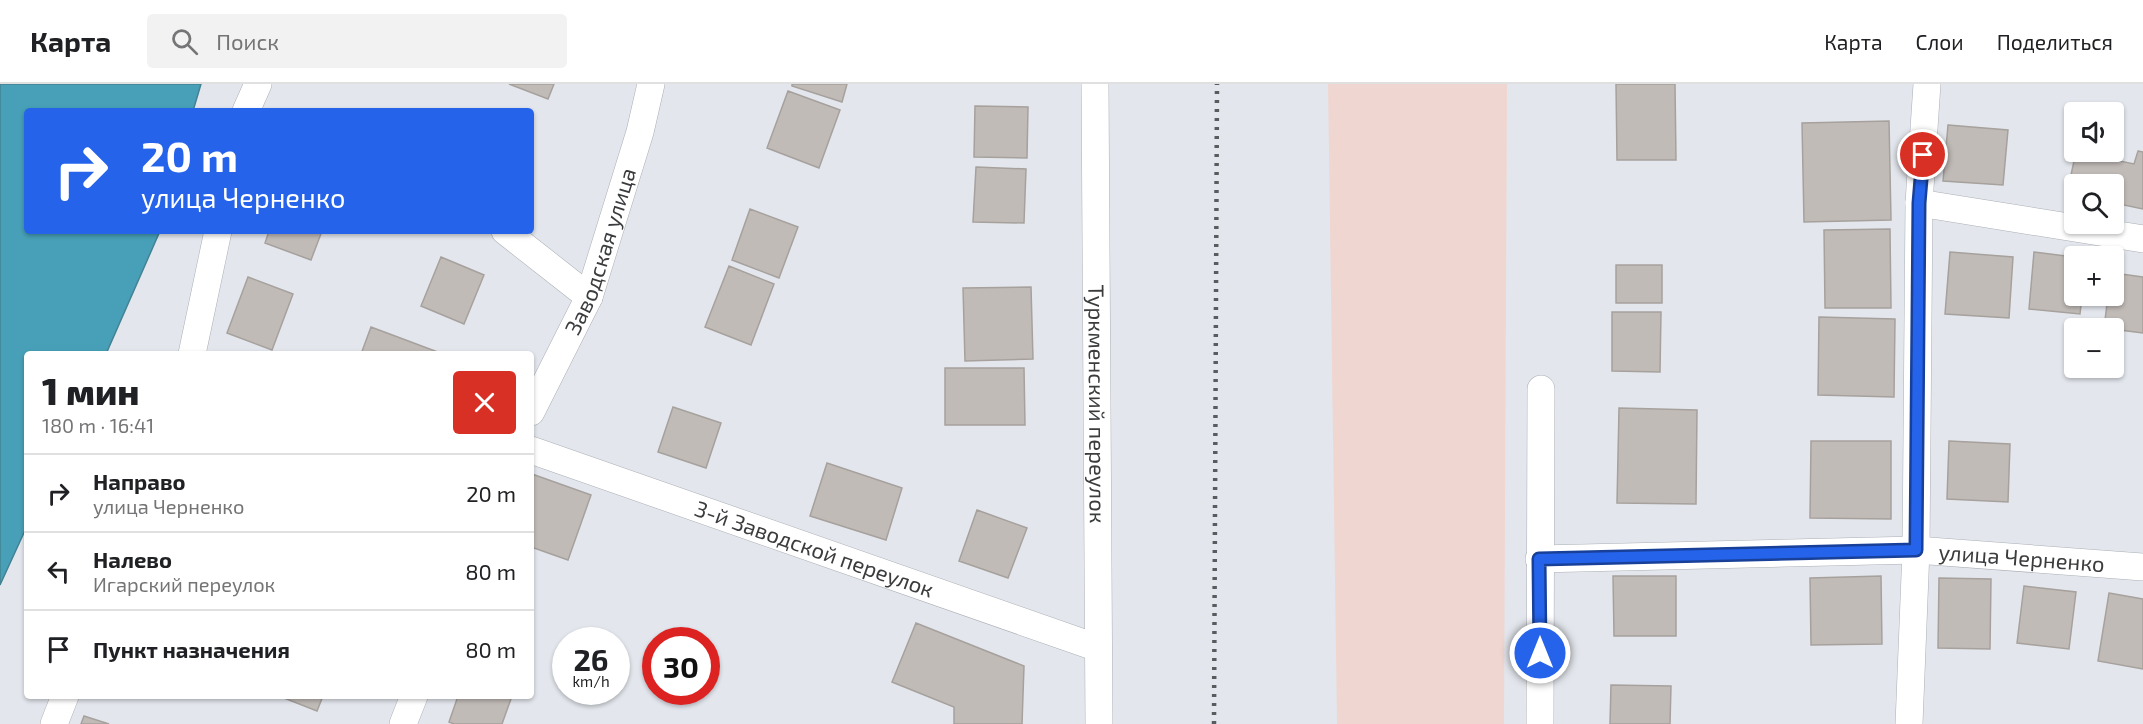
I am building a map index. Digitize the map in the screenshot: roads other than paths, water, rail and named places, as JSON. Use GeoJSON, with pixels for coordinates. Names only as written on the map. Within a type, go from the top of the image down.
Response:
{"type":"FeatureCollection","features":[{"type":"Feature","properties":{"kind":"street"},"geometry":{"type":"LineString","coordinates":[[247,108],[258,84]]}},
{"type":"Feature","properties":{"kind":"street","name":"Заводская улица"},"geometry":{"type":"LineString","coordinates":[[534,406],[589,297],[640,132],[651,84]]}},
{"type":"Feature","properties":{"kind":"street","name":"Туркменский переулок"},"geometry":{"type":"LineString","coordinates":[[1095,84],[1099,724]]}},
{"type":"Feature","properties":{"kind":"street"},"geometry":{"type":"LineString","coordinates":[[1909,724],[1916,550],[1919,203],[1927,84]]}},
{"type":"Feature","properties":{"kind":"street"},"geometry":{"type":"LineString","coordinates":[[1919,203],[2143,239]]}},
{"type":"Feature","properties":{"kind":"street"},"geometry":{"type":"LineString","coordinates":[[193,351],[217,234]]}},
{"type":"Feature","properties":{"kind":"street"},"geometry":{"type":"LineString","coordinates":[[509,234],[589,297]]}},
{"type":"Feature","properties":{"kind":"street"},"geometry":{"type":"LineString","coordinates":[[1540,724],[1541,389]]}},
{"type":"Feature","properties":{"kind":"street","name":"3-й Заводской переулок"},"geometry":{"type":"LineString","coordinates":[[534,451],[1098,648]]}},
{"type":"Feature","properties":{"kind":"street","name":"улица Черненко"},"geometry":{"type":"LineString","coordinates":[[1539,559],[1916,550],[2143,567]]}},
{"type":"Feature","properties":{"kind":"street"},"geometry":{"type":"LineString","coordinates":[[54,724],[64,699]]}},
{"type":"Feature","properties":{"kind":"street"},"geometry":{"type":"LineString","coordinates":[[403,724],[413,699]]}},
{"type":"Feature","properties":{"kind":"water"},"geometry":{"type":"Polygon","coordinates":[[[0,84],[201,84],[194,108],[24,108],[24,234],[159,234],[107,351],[24,351],[24,533],[0,585],[0,84]]]}},
{"type":"Feature","properties":{"kind":"railway"},"geometry":{"type":"LineString","coordinates":[[1214,724],[1217,84]]}}]}
